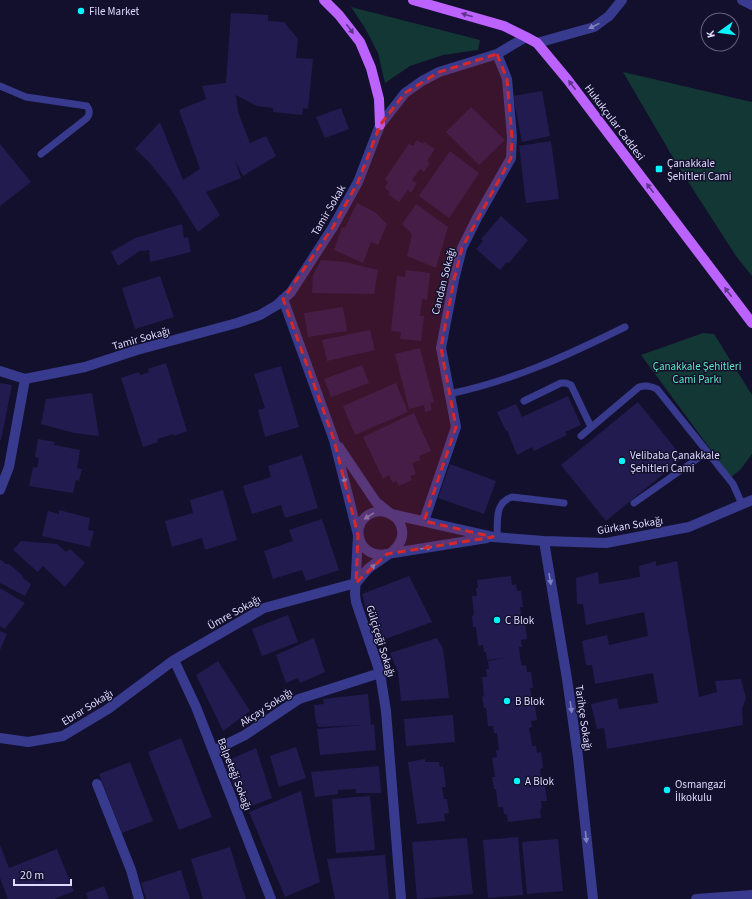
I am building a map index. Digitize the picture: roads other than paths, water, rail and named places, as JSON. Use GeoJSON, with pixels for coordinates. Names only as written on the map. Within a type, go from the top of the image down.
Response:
{"type":"FeatureCollection","features":[{"type":"Feature","properties":{"kind":"main road"},"geometry":{"type":"LineString","coordinates":[[324,0],[339,15],[360,42],[372,68],[379,99],[380,125]]}},
{"type":"Feature","properties":{"kind":"main road","name":"Hukukçular Caddesi"},"geometry":{"type":"LineString","coordinates":[[413,0],[504,26],[538,43],[752,323]]}},
{"type":"Feature","properties":{"kind":"street"},"geometry":{"type":"LineString","coordinates":[[538,43],[594,27],[609,16],[622,0]]}},
{"type":"Feature","properties":{"kind":"street"},"geometry":{"type":"LineString","coordinates":[[742,0],[752,5]]}},
{"type":"Feature","properties":{"kind":"street","name":"Tamir Sokak"},"geometry":{"type":"LineString","coordinates":[[283,299],[291,292],[337,221],[358,182],[380,125],[405,93],[422,81],[440,72],[497,54],[526,37]]}},
{"type":"Feature","properties":{"kind":"street","name":"Candan Sokağı"},"geometry":{"type":"LineString","coordinates":[[424,521],[456,427],[441,348],[447,313],[462,248],[511,158],[512,137],[507,79],[497,54]]}},
{"type":"Feature","properties":{"kind":"street","name":"Tamir Sokağı"},"geometry":{"type":"LineString","coordinates":[[0,371],[26,379],[85,367],[137,350],[237,323],[260,315],[277,305],[283,299]]}},
{"type":"Feature","properties":{"kind":"street","name":"Gülçiçeği Sokağı"},"geometry":{"type":"LineString","coordinates":[[283,299],[334,440],[358,535],[355,594],[356,602],[380,673],[386,711],[400,899]]}},
{"type":"Feature","properties":{"kind":"street"},"geometry":{"type":"LineString","coordinates":[[0,490],[9,467],[26,379]]}},
{"type":"Feature","properties":{"kind":"street","name":"Gülçiçeği Sokağı"},"geometry":{"type":"LineString","coordinates":[[334,440],[376,502],[391,514]]}},
{"type":"Feature","properties":{"kind":"street","name":"Gürkan Sokağı"},"geometry":{"type":"LineString","coordinates":[[391,514],[495,537],[544,541],[606,543],[689,527],[749,501]]}},
{"type":"Feature","properties":{"kind":"street"},"geometry":{"type":"LineString","coordinates":[[356,584],[368,570],[394,551],[399,546],[402,539],[401,525],[397,518],[391,514],[378,511],[366,517],[361,522],[358,535],[363,547],[368,552],[374,555],[388,554]]}},
{"type":"Feature","properties":{"kind":"street","name":"Gürkan Sokağı"},"geometry":{"type":"LineString","coordinates":[[388,554],[495,537]]}},
{"type":"Feature","properties":{"kind":"street","name":"Tarihçe Sokağı"},"geometry":{"type":"LineString","coordinates":[[544,541],[578,757],[592,899]]}},
{"type":"Feature","properties":{"kind":"street","name":"Ümre Sokağı"},"geometry":{"type":"LineString","coordinates":[[174,660],[264,608],[356,584]]}},
{"type":"Feature","properties":{"kind":"street","name":"Ebrar Sokağı"},"geometry":{"type":"LineString","coordinates":[[0,738],[28,742],[63,736],[108,709],[174,660]]}},
{"type":"Feature","properties":{"kind":"street","name":"Balpeteği Sokağı"},"geometry":{"type":"LineString","coordinates":[[174,660],[196,707],[270,899]]}},
{"type":"Feature","properties":{"kind":"street","name":"Akçay Sokağı"},"geometry":{"type":"LineString","coordinates":[[213,751],[245,735],[299,699],[380,673]]}},
{"type":"Feature","properties":{"kind":"street"},"geometry":{"type":"LineString","coordinates":[[97,784],[131,870],[139,899]]}},
{"type":"Feature","properties":{"kind":"street"},"geometry":{"type":"LineString","coordinates":[[696,899],[752,895]]}},
{"type":"Feature","properties":{"kind":"lane"},"geometry":{"type":"LineString","coordinates":[[0,86],[26,96],[87,106],[89,109],[89,115],[87,118],[41,154]]}},
{"type":"Feature","properties":{"kind":"lane"},"geometry":{"type":"LineString","coordinates":[[450,394],[520,375],[575,352],[625,327]]}},
{"type":"Feature","properties":{"kind":"lane"},"geometry":{"type":"LineString","coordinates":[[524,401],[566,382],[571,385],[591,427]]}},
{"type":"Feature","properties":{"kind":"lane"},"geometry":{"type":"LineString","coordinates":[[580,436],[639,387],[648,386],[657,389],[733,484],[749,501]]}},
{"type":"Feature","properties":{"kind":"lane"},"geometry":{"type":"LineString","coordinates":[[634,503],[707,452]]}},
{"type":"Feature","properties":{"kind":"lane"},"geometry":{"type":"LineString","coordinates":[[495,537],[499,508],[507,499],[512,497],[564,503]]}},
{"type":"Feature","properties":{"kind":"place","name":"File Market"},"geometry":{"type":"Point","coordinates":[81,11]}},
{"type":"Feature","properties":{"kind":"place","name":"Çanakkale Şehitleri Cami"},"geometry":{"type":"Point","coordinates":[659,169]}},
{"type":"Feature","properties":{"kind":"place","name":"Velibaba Çanakkale Şehitleri Cami"},"geometry":{"type":"Point","coordinates":[622,461]}},
{"type":"Feature","properties":{"kind":"place","name":"C Blok"},"geometry":{"type":"Point","coordinates":[497,620]}},
{"type":"Feature","properties":{"kind":"place","name":"B Blok"},"geometry":{"type":"Point","coordinates":[507,701]}},
{"type":"Feature","properties":{"kind":"place","name":"A Blok"},"geometry":{"type":"Point","coordinates":[517,781]}},
{"type":"Feature","properties":{"kind":"place","name":"Osmangazi İlkokulu"},"geometry":{"type":"Point","coordinates":[667,790]}},
{"type":"Feature","properties":{"kind":"park label","name":"Çanakkale Şehitleri Cami Parkı"},"geometry":{"type":"Point","coordinates":[697,372]}}]}
